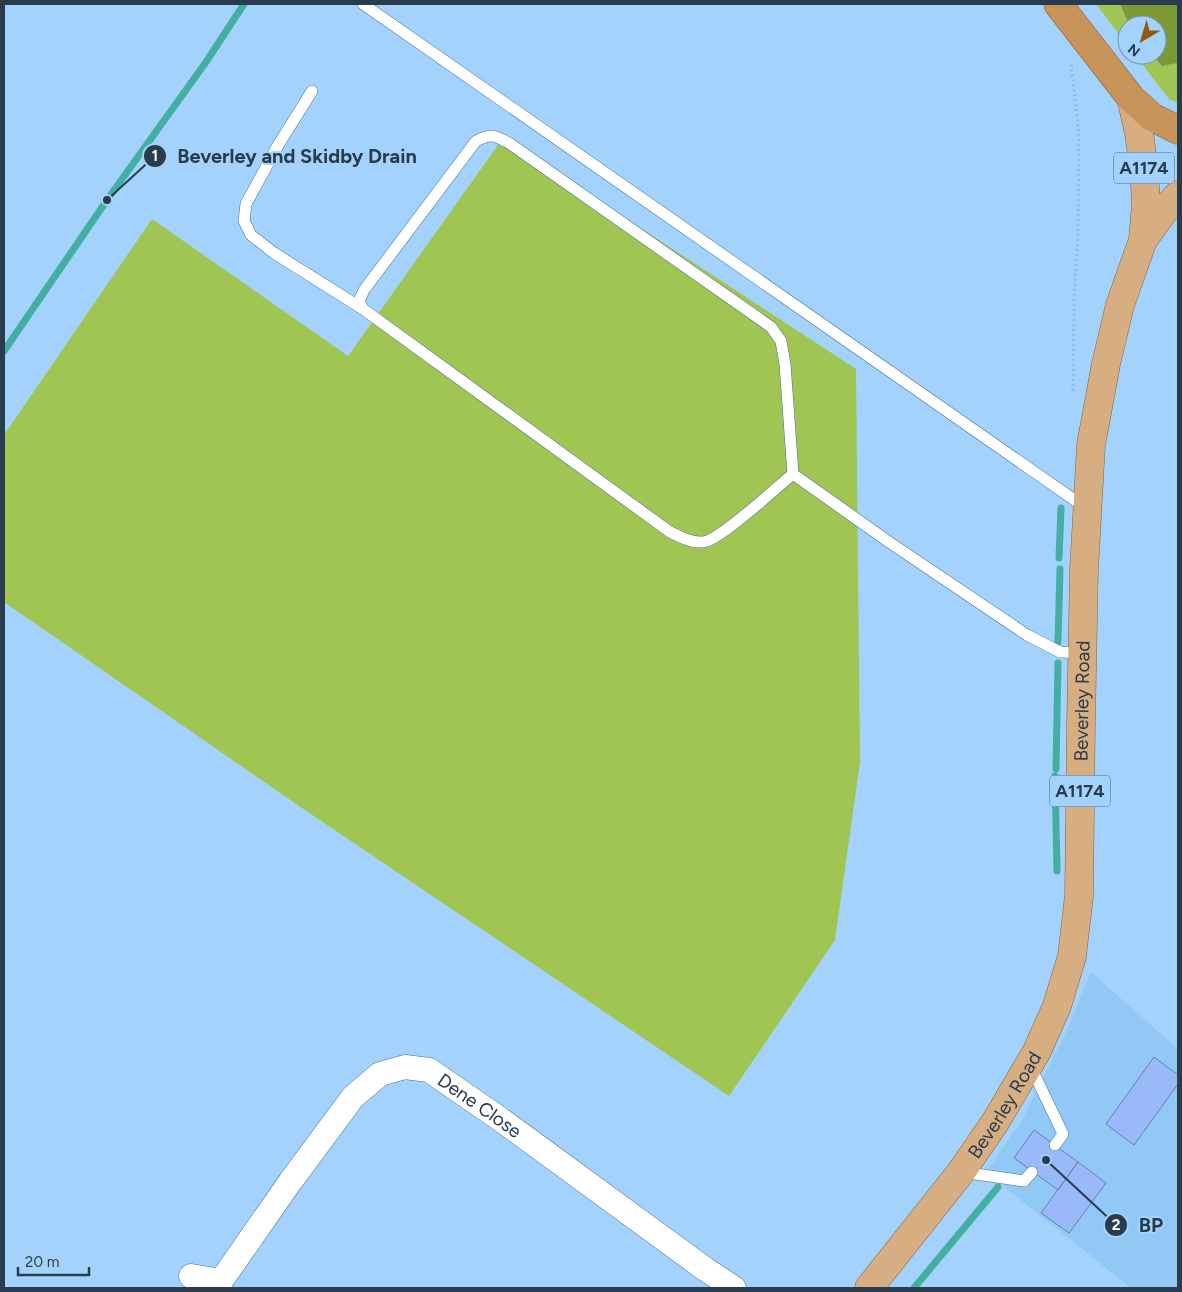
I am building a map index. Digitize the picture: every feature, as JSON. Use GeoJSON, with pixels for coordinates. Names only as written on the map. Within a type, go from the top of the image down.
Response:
{"type":"FeatureCollection","features":[{"type":"Feature","properties":{"kind":"highway"},"geometry":{"type":"LineString","coordinates":[[1058,4],[1131,98],[1152,117],[1178,130]]}},
{"type":"Feature","properties":{"kind":"main road","name":"Beverley Road"},"geometry":{"type":"LineString","coordinates":[[869,1288],[961,1172],[996,1121],[1038,1051],[1056,1006],[1072,956],[1079,896],[1084,570],[1092,445],[1106,364],[1120,305],[1143,240],[1146,204],[1139,133],[1131,98]]}},
{"type":"Feature","properties":{"kind":"main road","name":"Beverley Road"},"geometry":{"type":"LineString","coordinates":[[1143,240],[1178,195]]}},
{"type":"Feature","properties":{"kind":"street","name":"Dene Close"},"geometry":{"type":"LineString","coordinates":[[191,1276],[223,1285],[290,1182],[353,1097],[380,1074],[405,1067],[428,1070],[500,1119],[705,1269],[734,1288]]}},
{"type":"Feature","properties":{"kind":"lane"},"geometry":{"type":"LineString","coordinates":[[363,4],[1087,509]]}},
{"type":"Feature","properties":{"kind":"lane"},"geometry":{"type":"LineString","coordinates":[[312,91],[277,147],[246,204],[244,222],[251,234],[274,253],[363,309],[670,532],[688,540],[704,542],[720,535],[793,474]]}},
{"type":"Feature","properties":{"kind":"lane"},"geometry":{"type":"LineString","coordinates":[[363,309],[359,300],[364,290],[476,141],[486,136],[494,135],[509,143],[771,327],[781,341],[785,364],[793,474]]}},
{"type":"Feature","properties":{"kind":"lane"},"geometry":{"type":"LineString","coordinates":[[793,474],[889,542],[1027,635],[1060,652],[1082,653]]}},
{"type":"Feature","properties":{"kind":"lane"},"geometry":{"type":"LineString","coordinates":[[1030,1063],[1063,1134],[1055,1145]]}},
{"type":"Feature","properties":{"kind":"lane"},"geometry":{"type":"LineString","coordinates":[[961,1172],[1024,1181],[1032,1172]]}},
{"type":"Feature","properties":{"kind":"path"},"geometry":{"type":"LineString","coordinates":[[1071,60],[1079,132],[1073,399]]}},
{"type":"Feature","properties":{"kind":"shaded area"},"geometry":{"type":"Polygon","coordinates":[[[1091,972],[1178,1049],[1178,1288],[1131,1288],[986,1172],[1021,1122],[1068,1028],[1091,972]]]}},
{"type":"Feature","properties":{"kind":"green space"},"geometry":{"type":"Polygon","coordinates":[[[1096,4],[1120,4],[1125,15],[1117,15],[1117,32],[1096,4]]]}},
{"type":"Feature","properties":{"kind":"green space"},"geometry":{"type":"Polygon","coordinates":[[[1120,4],[1178,4],[1178,63],[1162,66],[1161,65],[1167,65],[1167,15],[1125,15],[1120,4]]]}},
{"type":"Feature","properties":{"kind":"green space"},"geometry":{"type":"Polygon","coordinates":[[[1178,63],[1178,103],[1169,99],[1143,65],[1162,66],[1178,63]]]}},
{"type":"Feature","properties":{"kind":"green space"},"geometry":{"type":"Polygon","coordinates":[[[503,138],[856,369],[860,762],[835,940],[729,1096],[299,806],[4,602],[4,435],[152,219],[348,356],[503,138]]]}},
{"type":"Feature","properties":{"kind":"building"},"geometry":{"type":"Polygon","coordinates":[[[1154,1057],[1178,1075],[1178,1084],[1134,1145],[1106,1124],[1154,1057]]]}},
{"type":"Feature","properties":{"kind":"building"},"geometry":{"type":"Polygon","coordinates":[[[1034,1130],[1078,1162],[1058,1190],[1014,1158],[1034,1130]]]}},
{"type":"Feature","properties":{"kind":"building"},"geometry":{"type":"Polygon","coordinates":[[[1078,1162],[1106,1183],[1069,1233],[1041,1213],[1078,1162]]]}},
{"type":"Feature","properties":{"kind":"waterway"},"geometry":{"type":"LineString","coordinates":[[4,351],[107,200],[206,62],[244,4]]}},
{"type":"Feature","properties":{"kind":"waterway"},"geometry":{"type":"LineString","coordinates":[[1059,558],[1061,508]]}},
{"type":"Feature","properties":{"kind":"waterway"},"geometry":{"type":"LineString","coordinates":[[1058,642],[1060,569]]}},
{"type":"Feature","properties":{"kind":"waterway"},"geometry":{"type":"LineString","coordinates":[[1056,769],[1058,663]]}},
{"type":"Feature","properties":{"kind":"waterway"},"geometry":{"type":"LineString","coordinates":[[1055,776],[1057,871]]}},
{"type":"Feature","properties":{"kind":"waterway"},"geometry":{"type":"LineString","coordinates":[[914,1288],[998,1187]]}},
{"type":"Feature","properties":{"kind":"place","name":"Beverley and Skidby Drain"},"geometry":{"type":"Point","coordinates":[107,200]}},
{"type":"Feature","properties":{"kind":"place","name":"BP"},"geometry":{"type":"Point","coordinates":[1046,1160]}}]}
